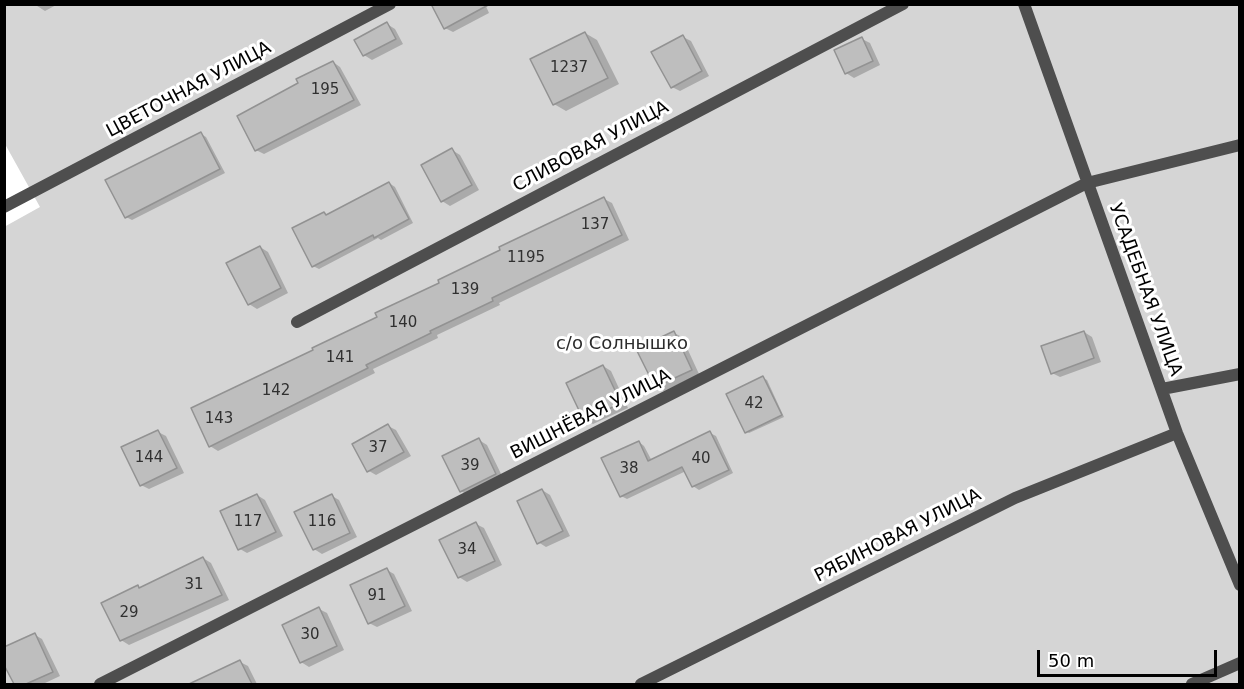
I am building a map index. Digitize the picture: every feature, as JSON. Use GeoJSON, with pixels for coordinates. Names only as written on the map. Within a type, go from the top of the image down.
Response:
{"type":"FeatureCollection","features":[{"type":"Feature","properties":{"kind":"street","name":"ЦВЕТОЧНАЯ УЛИЦА"},"geometry":{"type":"LineString","coordinates":[[4,207],[390,4]]}},
{"type":"Feature","properties":{"kind":"street","name":"СЛИВОВАЯ УЛИЦА"},"geometry":{"type":"LineString","coordinates":[[297,322],[903,4]]}},
{"type":"Feature","properties":{"kind":"street","name":"УСАДЕБНАЯ УЛИЦА"},"geometry":{"type":"LineString","coordinates":[[1024,4],[1177,433],[1239,585]]}},
{"type":"Feature","properties":{"kind":"street","name":"ВИШНЁВАЯ УЛИЦА"},"geometry":{"type":"LineString","coordinates":[[100,684],[1088,183],[1239,145]]}},
{"type":"Feature","properties":{"kind":"street"},"geometry":{"type":"LineString","coordinates":[[1162,389],[1239,374]]}},
{"type":"Feature","properties":{"kind":"street","name":"РЯБИНОВАЯ УЛИЦА"},"geometry":{"type":"LineString","coordinates":[[641,684],[1014,498],[1177,433]]}},
{"type":"Feature","properties":{"kind":"street"},"geometry":{"type":"LineString","coordinates":[[1192,684],[1239,663]]}},
{"type":"Feature","properties":{"kind":"green space","name":"с/о Солнышко"},"geometry":{"type":"Polygon","coordinates":[[[5,5],[1239,5],[1239,684],[5,684],[4,227],[40,207],[5,144],[5,5]]]}},
{"type":"Feature","properties":{"kind":"building"},"geometry":{"type":"Polygon","coordinates":[[[431,4],[490,4],[444,29],[431,4]]]}},
{"type":"Feature","properties":{"kind":"building"},"geometry":{"type":"Polygon","coordinates":[[[387,22],[396,39],[363,56],[354,40],[387,22]]]}},
{"type":"Feature","properties":{"kind":"building"},"geometry":{"type":"Polygon","coordinates":[[[585,32],[608,78],[553,105],[530,59],[585,32]]]}},
{"type":"Feature","properties":{"kind":"building"},"geometry":{"type":"Polygon","coordinates":[[[683,35],[702,71],[671,88],[651,52],[683,35]]]}},
{"type":"Feature","properties":{"kind":"building"},"geometry":{"type":"Polygon","coordinates":[[[862,37],[873,61],[845,74],[834,50],[862,37]]]}},
{"type":"Feature","properties":{"kind":"building"},"geometry":{"type":"Polygon","coordinates":[[[333,61],[354,100],[255,151],[237,116],[298,83],[296,79],[333,61]]]}},
{"type":"Feature","properties":{"kind":"building"},"geometry":{"type":"Polygon","coordinates":[[[201,132],[220,169],[125,218],[105,180],[201,132]]]}},
{"type":"Feature","properties":{"kind":"building"},"geometry":{"type":"Polygon","coordinates":[[[452,148],[472,185],[441,202],[421,165],[452,148]]]}},
{"type":"Feature","properties":{"kind":"building"},"geometry":{"type":"Polygon","coordinates":[[[389,182],[409,219],[312,267],[292,228],[324,212],[326,215],[389,182]]]}},
{"type":"Feature","properties":{"kind":"building"},"geometry":{"type":"Polygon","coordinates":[[[604,197],[622,235],[492,298],[493,301],[366,365],[368,368],[209,447],[191,408],[313,350],[312,348],[377,317],[375,313],[439,283],[438,280],[500,250],[499,247],[604,197]]]}},
{"type":"Feature","properties":{"kind":"building"},"geometry":{"type":"Polygon","coordinates":[[[260,246],[281,288],[248,305],[226,263],[260,246]]]}},
{"type":"Feature","properties":{"kind":"building"},"geometry":{"type":"Polygon","coordinates":[[[674,331],[692,370],[655,387],[636,349],[674,331]]]}},
{"type":"Feature","properties":{"kind":"building"},"geometry":{"type":"Polygon","coordinates":[[[1084,331],[1094,358],[1051,374],[1041,346],[1084,331]]]}},
{"type":"Feature","properties":{"kind":"building"},"geometry":{"type":"Polygon","coordinates":[[[603,365],[621,403],[584,421],[566,383],[603,365]]]}},
{"type":"Feature","properties":{"kind":"building"},"geometry":{"type":"Polygon","coordinates":[[[763,376],[782,415],[745,433],[726,394],[763,376]]]}},
{"type":"Feature","properties":{"kind":"building"},"geometry":{"type":"Polygon","coordinates":[[[388,424],[404,452],[367,472],[352,444],[388,424]]]}},
{"type":"Feature","properties":{"kind":"building"},"geometry":{"type":"Polygon","coordinates":[[[158,430],[177,468],[140,486],[121,447],[158,430]]]}},
{"type":"Feature","properties":{"kind":"building"},"geometry":{"type":"Polygon","coordinates":[[[710,431],[729,470],[692,487],[682,467],[620,497],[601,458],[639,441],[648,461],[710,431]]]}},
{"type":"Feature","properties":{"kind":"building"},"geometry":{"type":"Polygon","coordinates":[[[479,438],[496,474],[460,492],[442,456],[479,438]]]}},
{"type":"Feature","properties":{"kind":"building"},"geometry":{"type":"Polygon","coordinates":[[[542,489],[563,531],[537,544],[517,501],[542,489]]]}},
{"type":"Feature","properties":{"kind":"building"},"geometry":{"type":"Polygon","coordinates":[[[257,494],[276,532],[238,550],[220,511],[257,494]]]}},
{"type":"Feature","properties":{"kind":"building"},"geometry":{"type":"Polygon","coordinates":[[[332,494],[350,533],[313,550],[294,512],[332,494]]]}},
{"type":"Feature","properties":{"kind":"building"},"geometry":{"type":"Polygon","coordinates":[[[476,522],[495,561],[458,578],[439,540],[476,522]]]}},
{"type":"Feature","properties":{"kind":"building"},"geometry":{"type":"Polygon","coordinates":[[[203,557],[222,595],[120,641],[101,603],[138,585],[139,588],[203,557]]]}},
{"type":"Feature","properties":{"kind":"building"},"geometry":{"type":"Polygon","coordinates":[[[387,568],[405,606],[368,624],[350,585],[387,568]]]}},
{"type":"Feature","properties":{"kind":"building"},"geometry":{"type":"Polygon","coordinates":[[[319,607],[337,646],[300,663],[282,625],[319,607]]]}},
{"type":"Feature","properties":{"kind":"building"},"geometry":{"type":"Polygon","coordinates":[[[35,633],[53,672],[26,684],[14,684],[4,665],[4,647],[35,633]]]}},
{"type":"Feature","properties":{"kind":"building"},"geometry":{"type":"Polygon","coordinates":[[[240,660],[252,684],[189,684],[240,660]]]}}]}
